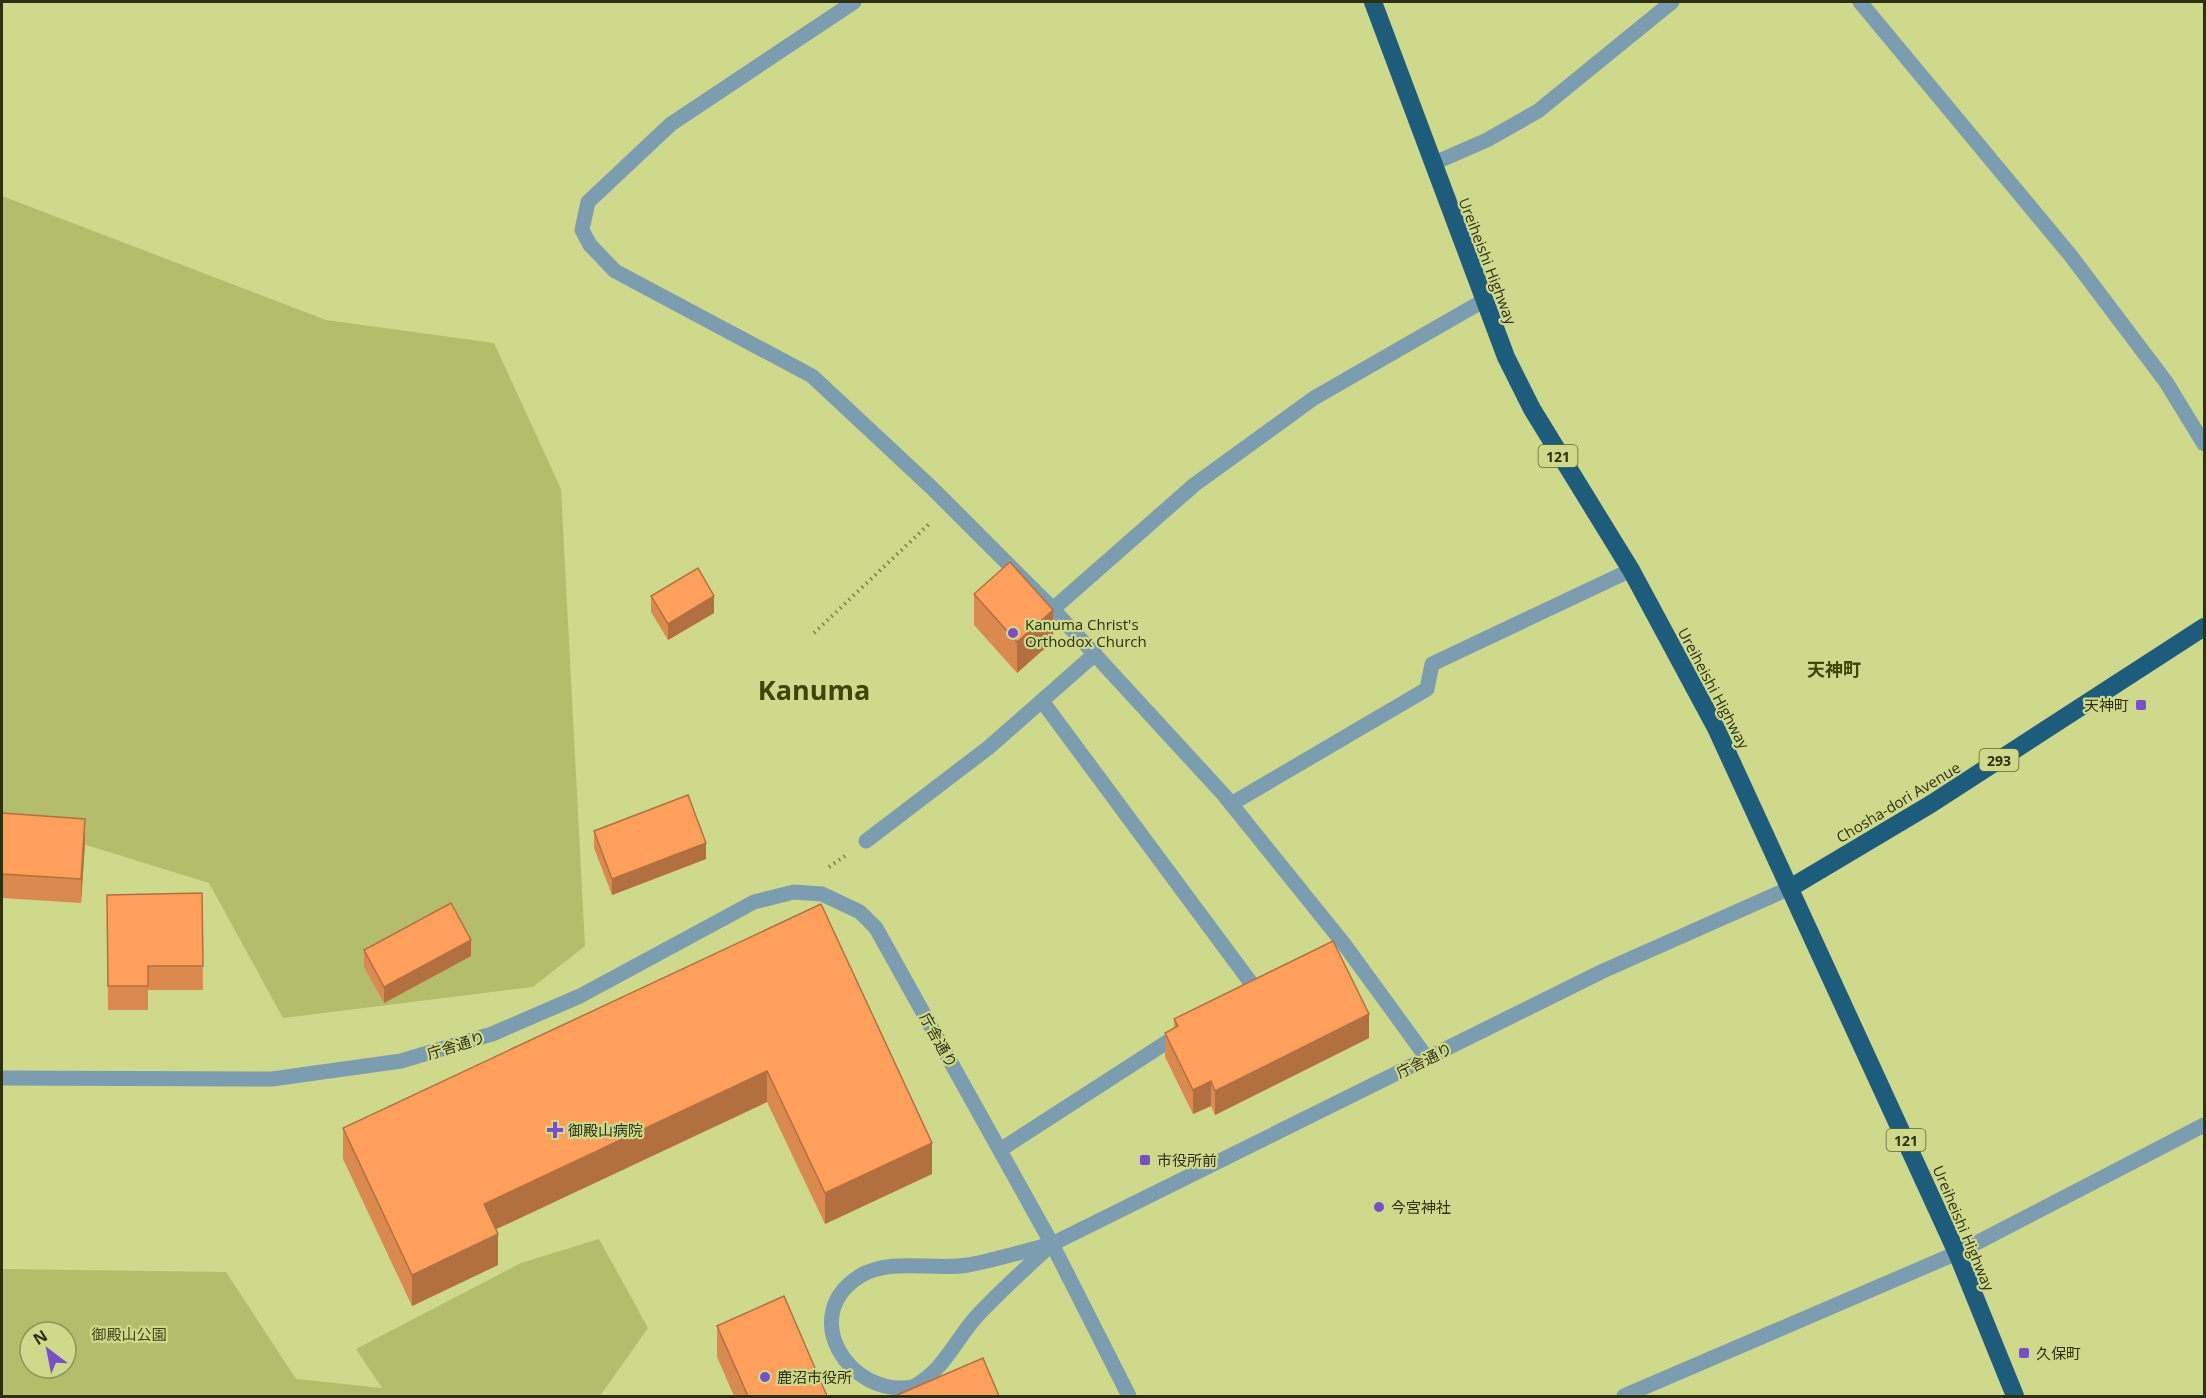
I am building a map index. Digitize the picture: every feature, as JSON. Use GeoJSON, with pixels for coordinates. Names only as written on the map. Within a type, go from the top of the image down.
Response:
{"type":"FeatureCollection","features":[{"type":"Feature","properties":{"kind":"highway","name":"Ureiheishi Highway"},"geometry":{"type":"LineString","coordinates":[[1373,2],[1483,301],[1532,409],[1630,570],[1716,728],[1957,1253],[2015,1396]]}},
{"type":"Feature","properties":{"kind":"highway","name":"Chosha-dori Avenue"},"geometry":{"type":"LineString","coordinates":[[1790,888],[1931,804],[2205,627]]}},
{"type":"Feature","properties":{"kind":"street"},"geometry":{"type":"LineString","coordinates":[[854,2],[671,124],[588,202],[582,230],[590,245],[615,271],[812,376],[932,488],[1053,609],[1231,804],[1339,947],[1427,1058]]}},
{"type":"Feature","properties":{"kind":"street"},"geometry":{"type":"LineString","coordinates":[[1432,164],[1487,140],[1538,111],[1672,2]]}},
{"type":"Feature","properties":{"kind":"street"},"geometry":{"type":"LineString","coordinates":[[1860,2],[2071,256],[2166,382],[2205,444]]}},
{"type":"Feature","properties":{"kind":"street"},"geometry":{"type":"LineString","coordinates":[[1053,609],[1194,485],[1314,398],[1483,301]]}},
{"type":"Feature","properties":{"kind":"street"},"geometry":{"type":"LineString","coordinates":[[1231,804],[1427,689],[1432,664],[1630,570]]}},
{"type":"Feature","properties":{"kind":"street"},"geometry":{"type":"LineString","coordinates":[[866,841],[988,748],[1095,654]]}},
{"type":"Feature","properties":{"kind":"street"},"geometry":{"type":"LineString","coordinates":[[1041,701],[1254,987]]}},
{"type":"Feature","properties":{"kind":"street","name":"庁舎通り"},"geometry":{"type":"LineString","coordinates":[[2,1078],[272,1079],[400,1061],[492,1034],[580,996],[754,902],[794,892],[822,894],[860,912],[876,927],[1052,1244],[1603,971],[1790,888]]}},
{"type":"Feature","properties":{"kind":"street"},"geometry":{"type":"LineString","coordinates":[[1000,1150],[1195,1024]]}},
{"type":"Feature","properties":{"kind":"street"},"geometry":{"type":"LineString","coordinates":[[1624,1396],[1957,1253],[2205,1125]]}},
{"type":"Feature","properties":{"kind":"street"},"geometry":{"type":"LineString","coordinates":[[1052,1244],[992,1299],[940,1365],[913,1387],[900,1392],[887,1392],[865,1385],[849,1373],[837,1356],[831,1331],[835,1308],[839,1297],[861,1275],[872,1270],[894,1266],[937,1268],[968,1265],[1052,1244]]}},
{"type":"Feature","properties":{"kind":"street"},"geometry":{"type":"LineString","coordinates":[[1052,1244],[1129,1396]]}},
{"type":"Feature","properties":{"kind":"path"},"geometry":{"type":"LineString","coordinates":[[814,633],[949,505]]}},
{"type":"Feature","properties":{"kind":"green space"},"geometry":{"type":"Polygon","coordinates":[[[2,196],[326,320],[494,343],[561,489],[585,946],[533,987],[283,1018],[209,883],[2,819],[2,196]]]}},
{"type":"Feature","properties":{"kind":"green space","name":"御殿山公園"},"geometry":{"type":"Polygon","coordinates":[[[599,1239],[648,1328],[600,1396],[2,1396],[2,1269],[226,1272],[296,1379],[382,1388],[356,1349],[521,1263],[599,1239]]]}},
{"type":"Feature","properties":{"kind":"building"},"geometry":{"type":"Polygon","coordinates":[[[1010,562],[1053,610],[1017,642],[974,594],[1010,562]]]}},
{"type":"Feature","properties":{"kind":"building"},"geometry":{"type":"Polygon","coordinates":[[[698,568],[714,596],[668,624],[651,596],[698,568]]]}},
{"type":"Feature","properties":{"kind":"building"},"geometry":{"type":"Polygon","coordinates":[[[688,795],[706,843],[612,879],[594,831],[688,795]]]}},
{"type":"Feature","properties":{"kind":"building"},"geometry":{"type":"Polygon","coordinates":[[[2,813],[85,819],[81,879],[2,874],[2,813]]]}},
{"type":"Feature","properties":{"kind":"building"},"geometry":{"type":"Polygon","coordinates":[[[202,893],[203,966],[148,966],[148,986],[108,986],[107,895],[202,893]]]}},
{"type":"Feature","properties":{"kind":"building"},"geometry":{"type":"Polygon","coordinates":[[[451,903],[471,940],[384,987],[364,950],[451,903]]]}},
{"type":"Feature","properties":{"kind":"building","name":"御殿山病院"},"geometry":{"type":"Polygon","coordinates":[[[821,904],[932,1143],[825,1193],[767,1071],[484,1204],[498,1234],[412,1275],[343,1128],[821,904]]]}},
{"type":"Feature","properties":{"kind":"building"},"geometry":{"type":"Polygon","coordinates":[[[1333,941],[1369,1014],[1215,1091],[1211,1081],[1193,1090],[1165,1033],[1178,1026],[1174,1019],[1333,941]]]}},
{"type":"Feature","properties":{"kind":"building"},"geometry":{"type":"Polygon","coordinates":[[[784,1296],[827,1396],[748,1396],[717,1326],[784,1296]]]}},
{"type":"Feature","properties":{"kind":"building"},"geometry":{"type":"Polygon","coordinates":[[[983,1358],[999,1396],[895,1396],[983,1358]]]}},
{"type":"Feature","properties":{"kind":"place","name":"Kanuma Christ's Orthodox Church"},"geometry":{"type":"Point","coordinates":[1013,633]}},
{"type":"Feature","properties":{"kind":"place","name":"天神町"},"geometry":{"type":"Point","coordinates":[2141,705]}},
{"type":"Feature","properties":{"kind":"place","name":"御殿山病院"},"geometry":{"type":"Point","coordinates":[555,1130]}},
{"type":"Feature","properties":{"kind":"place","name":"市役所前"},"geometry":{"type":"Point","coordinates":[1145,1160]}},
{"type":"Feature","properties":{"kind":"place","name":"今宮神社"},"geometry":{"type":"Point","coordinates":[1379,1207]}},
{"type":"Feature","properties":{"kind":"place","name":"久保町"},"geometry":{"type":"Point","coordinates":[2024,1353]}},
{"type":"Feature","properties":{"kind":"place","name":"鹿沼市役所"},"geometry":{"type":"Point","coordinates":[765,1377]}},
{"type":"Feature","properties":{"kind":"district","name":"天神町"},"geometry":{"type":"Point","coordinates":[1834,669]}},
{"type":"Feature","properties":{"kind":"district","name":"Kanuma"},"geometry":{"type":"Point","coordinates":[814,689]}}]}
